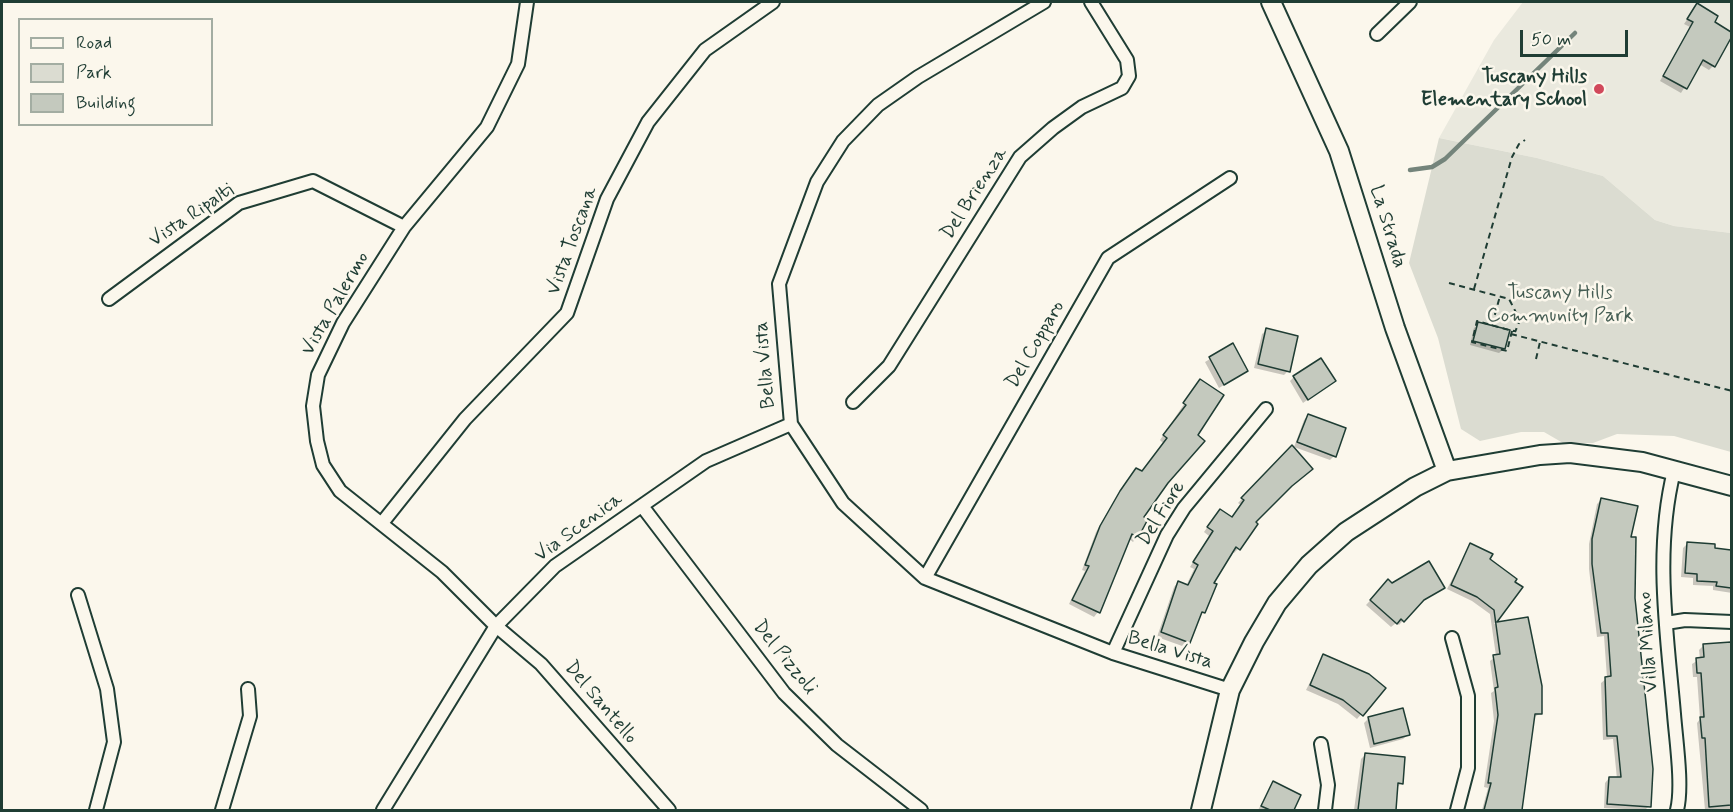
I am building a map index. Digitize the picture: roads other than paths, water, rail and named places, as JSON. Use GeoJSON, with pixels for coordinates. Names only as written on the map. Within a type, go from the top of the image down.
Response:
{"type":"FeatureCollection","features":[{"type":"Feature","properties":{"kind":"main road","name":"La Strada"},"geometry":{"type":"LineString","coordinates":[[1271,2],[1339,151],[1395,328],[1447,471]]}},
{"type":"Feature","properties":{"kind":"main road"},"geometry":{"type":"LineString","coordinates":[[1201,810],[1230,690],[1271,613],[1309,565],[1370,514],[1447,471],[1540,455],[1570,453],[1642,462],[1731,486]]}},
{"type":"Feature","properties":{"kind":"street","name":"Vista Palermo"},"geometry":{"type":"LineString","coordinates":[[496,626],[442,572],[340,491],[323,465],[316,441],[313,406],[318,375],[343,323],[404,227],[487,127],[518,64],[527,2]]}},
{"type":"Feature","properties":{"kind":"street","name":"Vista Toscana"},"geometry":{"type":"LineString","coordinates":[[382,523],[465,419],[567,313],[607,199],[648,122],[705,50],[773,2]]}},
{"type":"Feature","properties":{"kind":"street","name":"Bella Vista"},"geometry":{"type":"LineString","coordinates":[[1044,2],[918,77],[878,105],[843,141],[816,182],[779,284],[791,424],[843,503],[925,578],[1113,653],[1230,690]]}},
{"type":"Feature","properties":{"kind":"street","name":"Del Brienza"},"geometry":{"type":"LineString","coordinates":[[854,402],[889,366],[1020,157],[1053,128],[1082,107],[1122,88],[1129,76],[1127,60],[1091,2]]}},
{"type":"Feature","properties":{"kind":"street"},"geometry":{"type":"LineString","coordinates":[[1377,34],[1410,2]]}},
{"type":"Feature","properties":{"kind":"street","name":"Del Copparo"},"geometry":{"type":"LineString","coordinates":[[925,578],[1108,258],[1230,178]]}},
{"type":"Feature","properties":{"kind":"street","name":"Vista Ripalti"},"geometry":{"type":"LineString","coordinates":[[109,299],[239,203],[313,181],[404,227]]}},
{"type":"Feature","properties":{"kind":"street","name":"Del Fiore"},"geometry":{"type":"LineString","coordinates":[[1113,653],[1167,535],[1184,508],[1266,409]]}},
{"type":"Feature","properties":{"kind":"street","name":"Via Scenica"},"geometry":{"type":"LineString","coordinates":[[387,809],[496,626],[555,566],[706,461],[791,424]]}},
{"type":"Feature","properties":{"kind":"street","name":"Villa Milano"},"geometry":{"type":"LineString","coordinates":[[1674,471],[1666,502],[1662,564],[1676,736],[1677,810]]}},
{"type":"Feature","properties":{"kind":"street","name":"Del Pizzoli"},"geometry":{"type":"LineString","coordinates":[[642,506],[784,693],[837,745],[921,810]]}},
{"type":"Feature","properties":{"kind":"street"},"geometry":{"type":"LineString","coordinates":[[78,595],[106,689],[114,742],[96,810]]}},
{"type":"Feature","properties":{"kind":"street"},"geometry":{"type":"LineString","coordinates":[[1666,623],[1685,620],[1731,622]]}},
{"type":"Feature","properties":{"kind":"street","name":"Del Santello"},"geometry":{"type":"LineString","coordinates":[[496,626],[549,672],[669,810]]}},
{"type":"Feature","properties":{"kind":"street"},"geometry":{"type":"LineString","coordinates":[[1452,638],[1468,696],[1468,768],[1457,810]]}},
{"type":"Feature","properties":{"kind":"street"},"geometry":{"type":"LineString","coordinates":[[222,810],[250,716],[248,689]]}},
{"type":"Feature","properties":{"kind":"street"},"geometry":{"type":"LineString","coordinates":[[1321,744],[1328,785],[1325,810]]}},
{"type":"Feature","properties":{"kind":"waterway"},"geometry":{"type":"LineString","coordinates":[[1410,170],[1432,167],[1445,159],[1575,33]]}},
{"type":"Feature","properties":{"kind":"place","name":"Tuscany Hills Elementary School"},"geometry":{"type":"Point","coordinates":[1599,89]}},
{"type":"Feature","properties":{"kind":"park label","name":"Tuscany Hills Community Park"},"geometry":{"type":"Point","coordinates":[1560,306]}}]}
